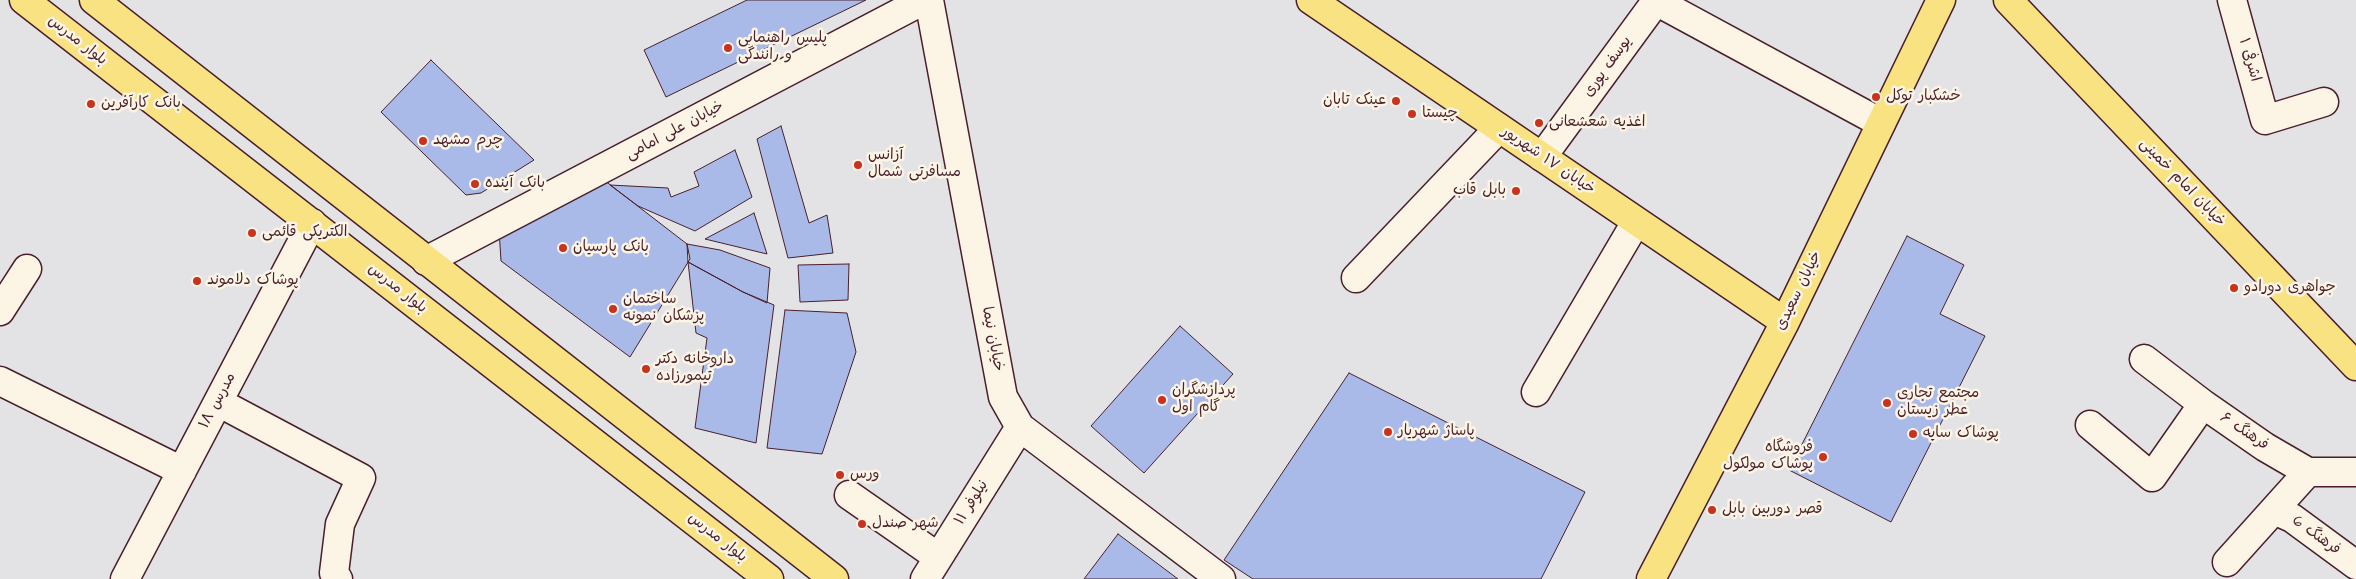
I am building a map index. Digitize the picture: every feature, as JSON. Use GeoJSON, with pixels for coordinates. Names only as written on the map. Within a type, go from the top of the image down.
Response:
{"type":"FeatureCollection","features":[{"type":"Feature","properties":{"kind":"main road","name":"بلوار مدرس"},"geometry":{"type":"LineString","coordinates":[[24,0],[769,579]]}},
{"type":"Feature","properties":{"kind":"main road"},"geometry":{"type":"LineString","coordinates":[[94,0],[834,579]]}},
{"type":"Feature","properties":{"kind":"main road","name":"خیابان ۱۷ شهریور"},"geometry":{"type":"LineString","coordinates":[[1311,0],[1785,322]]}},
{"type":"Feature","properties":{"kind":"main road","name":"خیابان سعیدی"},"geometry":{"type":"LineString","coordinates":[[1651,579],[1785,322],[1941,0]]}},
{"type":"Feature","properties":{"kind":"main road","name":"خیابان امام خمینی"},"geometry":{"type":"LineString","coordinates":[[2008,0],[2356,366]]}},
{"type":"Feature","properties":{"kind":"main road"},"geometry":{"type":"LineString","coordinates":[[2030,0],[2040,34]]}},
{"type":"Feature","properties":{"kind":"street","name":"خیابان علی امامی"},"geometry":{"type":"LineString","coordinates":[[426,261],[924,0]]}},
{"type":"Feature","properties":{"kind":"street","name":"خیابان نیما"},"geometry":{"type":"LineString","coordinates":[[929,0],[1003,397],[1020,426],[1220,579]]}},
{"type":"Feature","properties":{"kind":"street"},"geometry":{"type":"LineString","coordinates":[[1656,0],[1881,123]]}},
{"type":"Feature","properties":{"kind":"street","name":"یوسف پوری"},"geometry":{"type":"LineString","coordinates":[[1542,157],[1656,0]]}},
{"type":"Feature","properties":{"kind":"street","name":"اشرفی ۱"},"geometry":{"type":"LineString","coordinates":[[2232,0],[2265,120],[2324,102]]}},
{"type":"Feature","properties":{"kind":"street"},"geometry":{"type":"LineString","coordinates":[[1356,278],[1499,128]]}},
{"type":"Feature","properties":{"kind":"street"},"geometry":{"type":"LineString","coordinates":[[1536,392],[1636,222]]}},
{"type":"Feature","properties":{"kind":"street","name":"مدرس ۱۸"},"geometry":{"type":"LineString","coordinates":[[125,579],[312,223]]}},
{"type":"Feature","properties":{"kind":"street"},"geometry":{"type":"LineString","coordinates":[[0,311],[27,268]]}},
{"type":"Feature","properties":{"kind":"street","name":"فرهنگ ۶"},"geometry":{"type":"LineString","coordinates":[[2144,359],[2202,404],[2265,447],[2308,472]]}},
{"type":"Feature","properties":{"kind":"street"},"geometry":{"type":"LineString","coordinates":[[0,381],[182,471]]}},
{"type":"Feature","properties":{"kind":"street"},"geometry":{"type":"LineString","coordinates":[[218,402],[361,478],[340,524],[334,572],[338,579]]}},
{"type":"Feature","properties":{"kind":"street"},"geometry":{"type":"LineString","coordinates":[[2090,425],[2152,477],[2202,404]]}},
{"type":"Feature","properties":{"kind":"street","name":"نیلوفر ۱۱"},"geometry":{"type":"LineString","coordinates":[[932,568],[1020,426]]}},
{"type":"Feature","properties":{"kind":"street"},"geometry":{"type":"LineString","coordinates":[[2227,562],[2308,472],[2356,472]]}},
{"type":"Feature","properties":{"kind":"street"},"geometry":{"type":"LineString","coordinates":[[850,495],[932,568]]}},
{"type":"Feature","properties":{"kind":"street","name":"فرهنگ 6"},"geometry":{"type":"LineString","coordinates":[[2274,510],[2292,518],[2356,566]]}},
{"type":"Feature","properties":{"kind":"building"},"geometry":{"type":"Polygon","coordinates":[[[747,0],[866,0],[666,97],[644,50],[747,0]]]}},
{"type":"Feature","properties":{"kind":"building"},"geometry":{"type":"Polygon","coordinates":[[[431,60],[534,160],[481,193],[466,195],[381,112],[431,60]]]}},
{"type":"Feature","properties":{"kind":"building"},"geometry":{"type":"Polygon","coordinates":[[[781,126],[809,223],[827,215],[833,253],[788,258],[757,139],[781,126]]]}},
{"type":"Feature","properties":{"kind":"building"},"geometry":{"type":"Polygon","coordinates":[[[735,150],[752,197],[695,231],[638,206],[610,185],[668,188],[671,197],[699,186],[694,172],[735,150]]]}},
{"type":"Feature","properties":{"kind":"building","name":"ساختمان پزشکان نمونه"},"geometry":{"type":"Polygon","coordinates":[[[600,177],[687,244],[690,259],[630,357],[501,261],[499,230],[600,177]]]}},
{"type":"Feature","properties":{"kind":"building"},"geometry":{"type":"Polygon","coordinates":[[[754,213],[767,254],[705,239],[754,213]]]}},
{"type":"Feature","properties":{"kind":"building","name":"مجتمع تجاری عطر زیستان"},"geometry":{"type":"Polygon","coordinates":[[[1907,236],[1964,265],[1940,314],[1985,336],[1891,522],[1789,470],[1907,236]]]}},
{"type":"Feature","properties":{"kind":"building"},"geometry":{"type":"Polygon","coordinates":[[[687,244],[720,250],[770,268],[767,303],[688,262],[687,244]]]}},
{"type":"Feature","properties":{"kind":"building"},"geometry":{"type":"Polygon","coordinates":[[[688,262],[743,292],[774,305],[756,443],[695,428],[707,338],[696,333],[688,262]]]}},
{"type":"Feature","properties":{"kind":"building"},"geometry":{"type":"Polygon","coordinates":[[[849,264],[848,300],[800,302],[798,265],[849,264]]]}},
{"type":"Feature","properties":{"kind":"building"},"geometry":{"type":"Polygon","coordinates":[[[785,310],[847,313],[856,352],[822,454],[767,448],[785,310]]]}},
{"type":"Feature","properties":{"kind":"building","name":"پردازشگران گام اول"},"geometry":{"type":"Polygon","coordinates":[[[1180,326],[1233,374],[1144,473],[1091,426],[1180,326]]]}},
{"type":"Feature","properties":{"kind":"building","name":"پاساژ شهریار"},"geometry":{"type":"Polygon","coordinates":[[[1349,373],[1585,492],[1541,579],[1253,579],[1224,560],[1349,373]]]}},
{"type":"Feature","properties":{"kind":"building"},"geometry":{"type":"Polygon","coordinates":[[[1118,534],[1178,579],[1084,579],[1118,534]]]}},
{"type":"Feature","properties":{"kind":"place","name":"پلیس راهنمایی و رانندگی"},"geometry":{"type":"Point","coordinates":[728,48]}},
{"type":"Feature","properties":{"kind":"place","name":"خشکبار توکل"},"geometry":{"type":"Point","coordinates":[1876,97]}},
{"type":"Feature","properties":{"kind":"place","name":"عینک تابان"},"geometry":{"type":"Point","coordinates":[1396,101]}},
{"type":"Feature","properties":{"kind":"place","name":"بانک کارآفرین"},"geometry":{"type":"Point","coordinates":[91,104]}},
{"type":"Feature","properties":{"kind":"place","name":"چیستا"},"geometry":{"type":"Point","coordinates":[1412,114]}},
{"type":"Feature","properties":{"kind":"place","name":"اغذیه شعشعانی"},"geometry":{"type":"Point","coordinates":[1539,123]}},
{"type":"Feature","properties":{"kind":"place","name":"چرم مشهد"},"geometry":{"type":"Point","coordinates":[423,141]}},
{"type":"Feature","properties":{"kind":"place","name":"آزانس مسافرتی شمال"},"geometry":{"type":"Point","coordinates":[858,165]}},
{"type":"Feature","properties":{"kind":"place","name":"بانک آینده"},"geometry":{"type":"Point","coordinates":[475,184]}},
{"type":"Feature","properties":{"kind":"place","name":"بابل قاب"},"geometry":{"type":"Point","coordinates":[1516,191]}},
{"type":"Feature","properties":{"kind":"place","name":"الکتریکی قائمی"},"geometry":{"type":"Point","coordinates":[252,233]}},
{"type":"Feature","properties":{"kind":"place","name":"بانک پارسیان"},"geometry":{"type":"Point","coordinates":[563,248]}},
{"type":"Feature","properties":{"kind":"place","name":"پوشاک دلاموند"},"geometry":{"type":"Point","coordinates":[197,281]}},
{"type":"Feature","properties":{"kind":"place","name":"جواهری دورادو"},"geometry":{"type":"Point","coordinates":[2234,288]}},
{"type":"Feature","properties":{"kind":"place","name":"ساختمان پزشکان نمونه"},"geometry":{"type":"Point","coordinates":[613,309]}},
{"type":"Feature","properties":{"kind":"place","name":"داروخانه دکتر تیمورزاده"},"geometry":{"type":"Point","coordinates":[646,369]}},
{"type":"Feature","properties":{"kind":"place","name":"پردازشگران گام اول"},"geometry":{"type":"Point","coordinates":[1162,400]}},
{"type":"Feature","properties":{"kind":"place","name":"مجتمع تجاری عطر زیستان"},"geometry":{"type":"Point","coordinates":[1887,403]}},
{"type":"Feature","properties":{"kind":"place","name":"پاساژ شهریار"},"geometry":{"type":"Point","coordinates":[1388,432]}},
{"type":"Feature","properties":{"kind":"place","name":"پوشاک سایه"},"geometry":{"type":"Point","coordinates":[1913,434]}},
{"type":"Feature","properties":{"kind":"place","name":"فروشگاه پوشاک مولکول"},"geometry":{"type":"Point","coordinates":[1823,457]}},
{"type":"Feature","properties":{"kind":"place","name":"ورس"},"geometry":{"type":"Point","coordinates":[840,475]}},
{"type":"Feature","properties":{"kind":"place","name":"قصر دوربین بابل"},"geometry":{"type":"Point","coordinates":[1712,510]}},
{"type":"Feature","properties":{"kind":"place","name":"شهر صندل"},"geometry":{"type":"Point","coordinates":[862,524]}}]}
